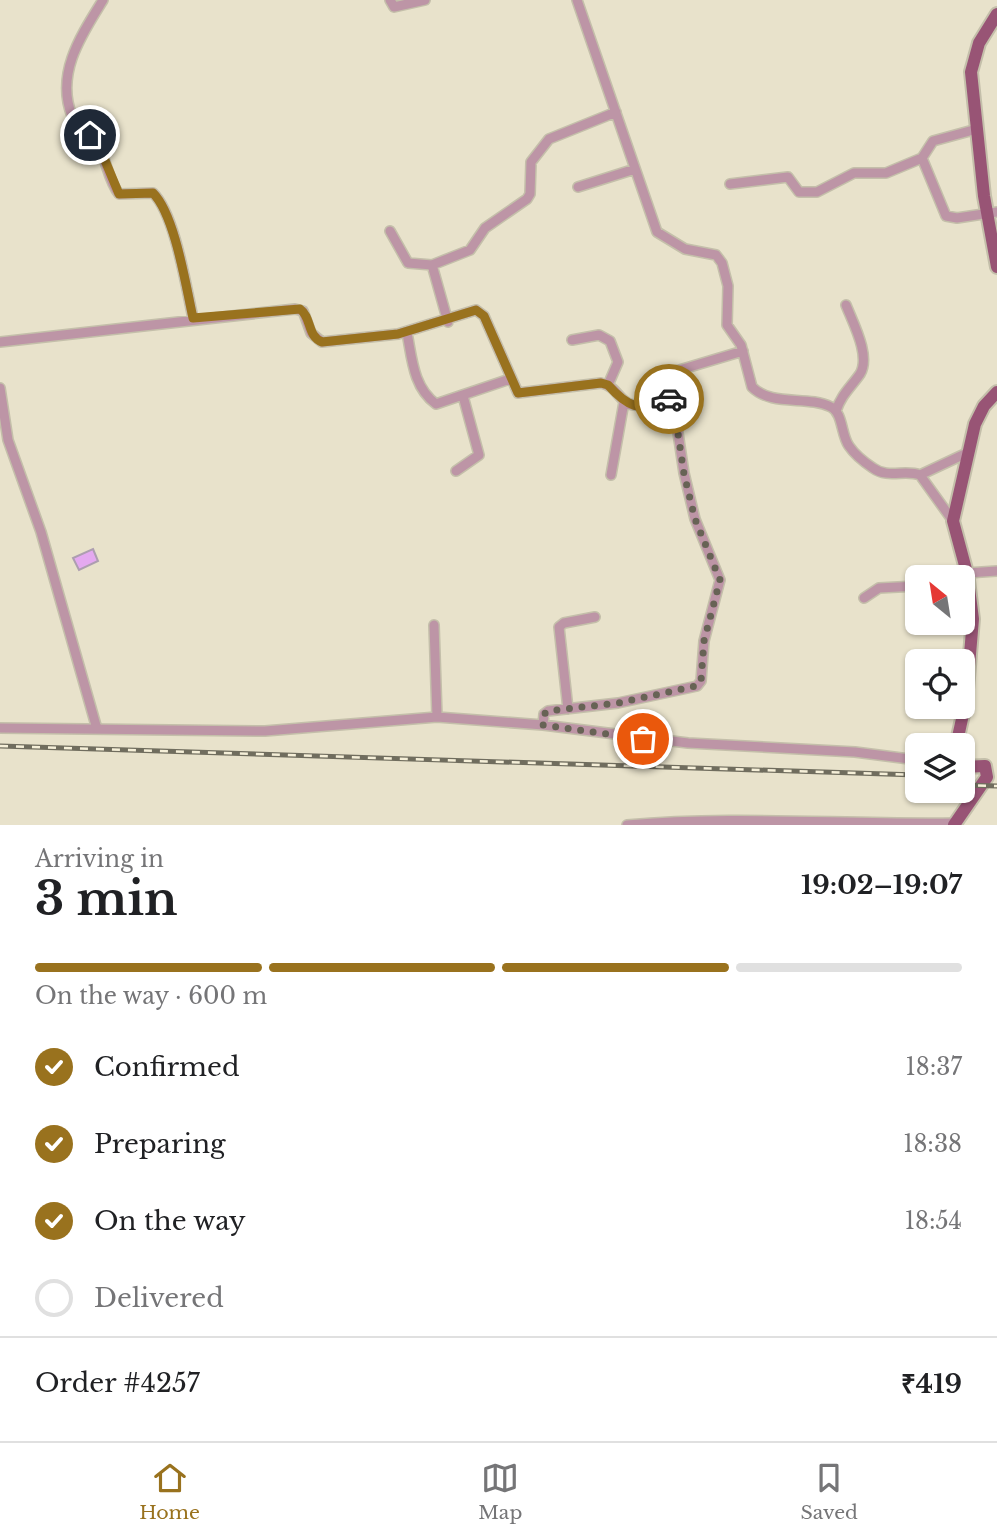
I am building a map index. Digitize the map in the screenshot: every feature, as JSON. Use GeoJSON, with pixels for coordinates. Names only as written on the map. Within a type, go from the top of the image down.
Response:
{"type":"FeatureCollection","features":[{"type":"Feature","properties":{"kind":"main road"},"geometry":{"type":"LineString","coordinates":[[997,13],[973,57],[971,72],[977,129],[992,213],[997,267]]}},
{"type":"Feature","properties":{"kind":"main road"},"geometry":{"type":"LineString","coordinates":[[961,565],[953,521],[975,424],[984,407],[997,392]]}},
{"type":"Feature","properties":{"kind":"main road"},"geometry":{"type":"LineString","coordinates":[[959,733],[966,701],[973,635]]}},
{"type":"Feature","properties":{"kind":"main road"},"geometry":{"type":"LineString","coordinates":[[955,824],[987,777],[991,766]]}},
{"type":"Feature","properties":{"kind":"street"},"geometry":{"type":"LineString","coordinates":[[103,0],[77,42],[69,67],[67,83],[72,116],[97,145],[119,194],[153,193],[161,202],[180,254],[193,318]]}},
{"type":"Feature","properties":{"kind":"street"},"geometry":{"type":"LineString","coordinates":[[390,0],[394,7],[400,8],[425,0]]}},
{"type":"Feature","properties":{"kind":"street"},"geometry":{"type":"LineString","coordinates":[[577,0],[657,232],[673,244],[711,253],[720,259],[728,286],[727,325],[743,351],[752,387],[757,392],[830,407],[836,411],[849,447],[881,474],[908,472],[920,475],[969,452]]}},
{"type":"Feature","properties":{"kind":"street"},"geometry":{"type":"LineString","coordinates":[[390,231],[408,263],[432,265],[470,250],[485,228],[527,199],[531,162],[549,139],[616,112]]}},
{"type":"Feature","properties":{"kind":"street"},"geometry":{"type":"LineString","coordinates":[[730,184],[788,177],[799,192],[813,192],[854,173],[886,173],[922,158],[933,141],[977,129]]}},
{"type":"Feature","properties":{"kind":"street"},"geometry":{"type":"LineString","coordinates":[[922,158],[946,216],[951,219],[992,213]]}},
{"type":"Feature","properties":{"kind":"street"},"geometry":{"type":"LineString","coordinates":[[578,187],[635,169]]}},
{"type":"Feature","properties":{"kind":"street"},"geometry":{"type":"LineString","coordinates":[[432,265],[448,321]]}},
{"type":"Feature","properties":{"kind":"street"},"geometry":{"type":"LineString","coordinates":[[836,411],[841,396],[860,373],[864,361],[846,306]]}},
{"type":"Feature","properties":{"kind":"street"},"geometry":{"type":"LineString","coordinates":[[0,342],[193,318],[295,309],[305,313],[311,332],[322,342],[407,333],[448,321],[470,311],[482,313],[515,390],[523,394],[608,385]]}},
{"type":"Feature","properties":{"kind":"street"},"geometry":{"type":"LineString","coordinates":[[407,333],[415,374],[429,398],[439,404],[510,379]]}},
{"type":"Feature","properties":{"kind":"street"},"geometry":{"type":"LineString","coordinates":[[572,340],[599,335],[610,341],[618,362],[608,385]]}},
{"type":"Feature","properties":{"kind":"street"},"geometry":{"type":"LineString","coordinates":[[608,385],[630,405],[650,403],[664,392],[672,373],[743,351]]}},
{"type":"Feature","properties":{"kind":"street"},"geometry":{"type":"LineString","coordinates":[[0,388],[8,440],[41,531],[97,729]]}},
{"type":"Feature","properties":{"kind":"street"},"geometry":{"type":"LineString","coordinates":[[543,725],[545,712],[618,703],[696,686],[701,681],[704,641],[720,580],[695,519],[684,474],[675,413],[664,392]]}},
{"type":"Feature","properties":{"kind":"street"},"geometry":{"type":"LineString","coordinates":[[456,471],[479,455],[463,396]]}},
{"type":"Feature","properties":{"kind":"street"},"geometry":{"type":"LineString","coordinates":[[611,475],[624,402]]}},
{"type":"Feature","properties":{"kind":"street"},"geometry":{"type":"LineString","coordinates":[[920,475],[953,521]]}},
{"type":"Feature","properties":{"kind":"street"},"geometry":{"type":"LineString","coordinates":[[975,574],[997,571]]}},
{"type":"Feature","properties":{"kind":"street"},"geometry":{"type":"LineString","coordinates":[[864,598],[879,588],[905,587]]}},
{"type":"Feature","properties":{"kind":"street"},"geometry":{"type":"LineString","coordinates":[[568,709],[559,627],[564,623],[594,617]]}},
{"type":"Feature","properties":{"kind":"street"},"geometry":{"type":"LineString","coordinates":[[434,625],[437,717]]}},
{"type":"Feature","properties":{"kind":"street"},"geometry":{"type":"LineString","coordinates":[[0,728],[265,731],[437,717],[543,725],[675,742],[844,751],[905,759]]}},
{"type":"Feature","properties":{"kind":"street"},"geometry":{"type":"LineString","coordinates":[[627,825],[697,819],[955,824]]}},
{"type":"Feature","properties":{"kind":"building"},"geometry":{"type":"Polygon","coordinates":[[[93,549],[98,561],[79,570],[73,558],[93,549]]]}},
{"type":"Feature","properties":{"kind":"railway"},"geometry":{"type":"LineString","coordinates":[[0,746],[905,775]]}},
{"type":"Feature","properties":{"kind":"railway"},"geometry":{"type":"LineString","coordinates":[[975,785],[997,786]]}},
{"type":"Feature","properties":{"kind":"way so far"},"geometry":{"type":"LineString","coordinates":[[643,739],[543,725],[544,714],[548,711],[618,703],[700,684],[704,641],[720,580],[695,519],[684,474],[675,413],[669,399]]}},
{"type":"Feature","properties":{"kind":"route"},"geometry":{"type":"LineString","coordinates":[[90,135],[104,158],[119,194],[148,192],[153,193],[161,202],[180,254],[193,318],[300,309],[305,313],[314,337],[322,342],[371,338],[423,329],[476,310],[484,316],[518,393],[601,383],[608,385],[621,401],[630,405],[650,403],[659,399],[664,392],[669,399]]}}]}
